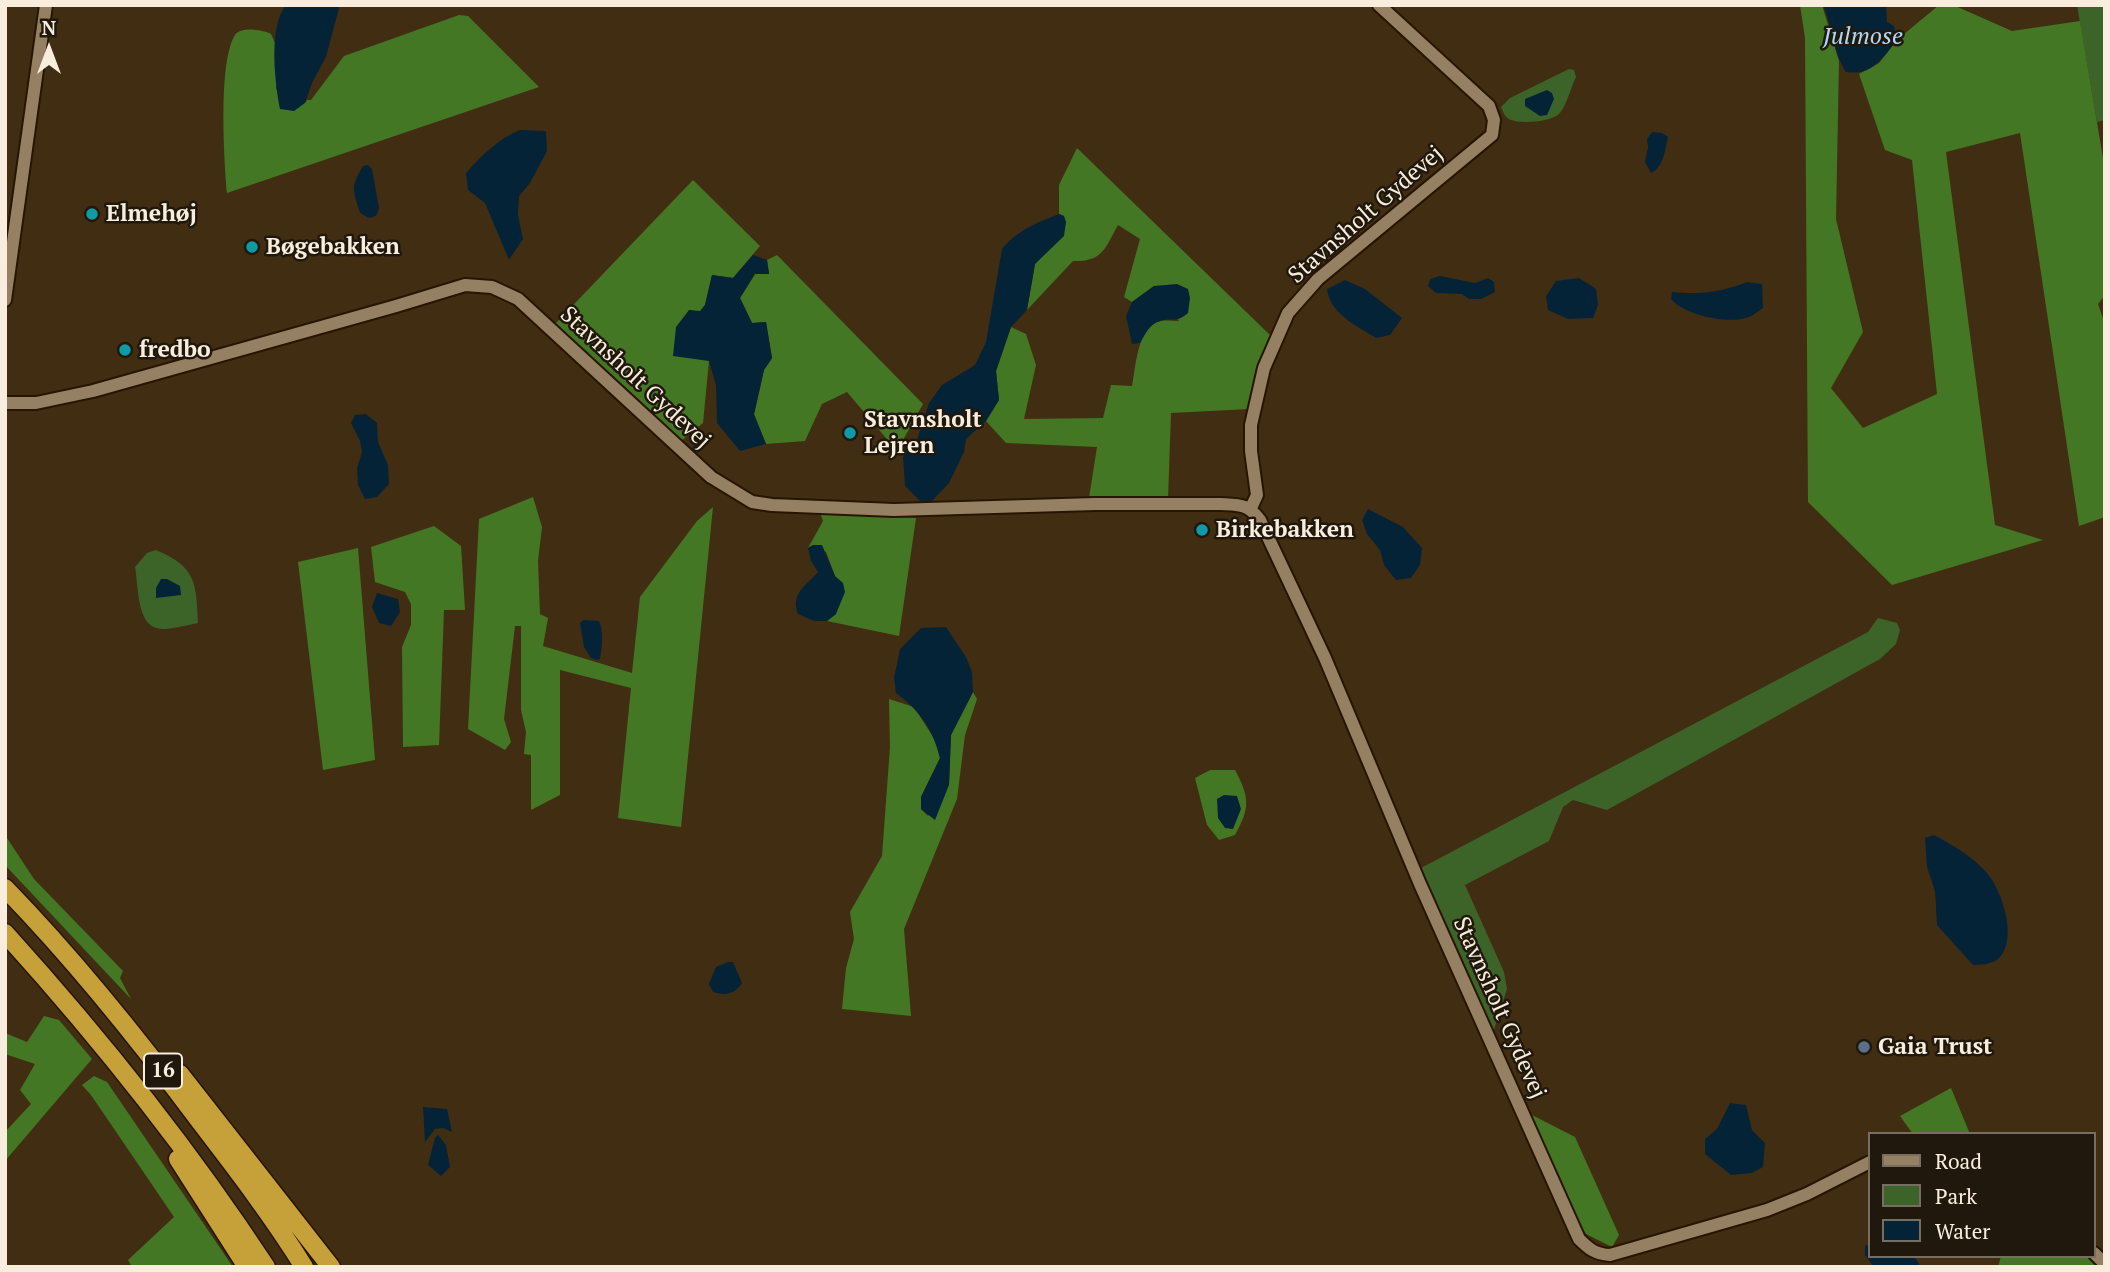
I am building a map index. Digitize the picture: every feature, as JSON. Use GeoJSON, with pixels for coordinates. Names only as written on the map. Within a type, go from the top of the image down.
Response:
{"type":"FeatureCollection","features":[{"type":"Feature","properties":{"kind":"highway","name":"16"},"geometry":{"type":"LineString","coordinates":[[5,888],[86,978],[172,1083],[250,1187],[304,1267]]}},
{"type":"Feature","properties":{"kind":"highway","name":"16"},"geometry":{"type":"LineString","coordinates":[[5,933],[140,1089],[225,1203],[266,1267]]}},
{"type":"Feature","properties":{"kind":"highway"},"geometry":{"type":"LineString","coordinates":[[86,978],[113,995],[171,1063],[331,1267]]}},
{"type":"Feature","properties":{"kind":"highway"},"geometry":{"type":"LineString","coordinates":[[140,1089],[158,1129],[247,1267]]}},
{"type":"Feature","properties":{"kind":"street"},"geometry":{"type":"LineString","coordinates":[[5,300],[46,5]]}},
{"type":"Feature","properties":{"kind":"street","name":"Stavnsholt Gydevej"},"geometry":{"type":"LineString","coordinates":[[1251,509],[1257,495],[1251,451],[1251,425],[1264,369],[1288,313],[1318,279],[1492,135],[1494,120],[1489,106],[1379,5]]}},
{"type":"Feature","properties":{"kind":"street","name":"Stavnsholt Gydevej"},"geometry":{"type":"LineString","coordinates":[[5,403],[36,404],[93,391],[465,285],[492,287],[518,299],[711,477],[752,502],[894,510],[1095,504],[1209,504],[1238,505],[1251,509],[1260,520],[1325,658],[1420,884],[1579,1238],[1588,1249],[1609,1255],[1767,1210],[1807,1194],[1868,1163]]}},
{"type":"Feature","properties":{"kind":"green space"},"geometry":{"type":"Polygon","coordinates":[[[1800,5],[1822,5],[1839,61],[1836,219],[1863,332],[1831,388],[1863,428],[1937,394],[1912,160],[1885,150],[1859,74],[1879,63],[1897,40],[1939,5],[1953,5],[2012,31],[2080,21],[2105,170],[2105,295],[2098,304],[2105,324],[2105,517],[2079,526],[2020,133],[1946,152],[1995,525],[2043,540],[1892,585],[1808,502],[1805,38],[1800,5]]]}},
{"type":"Feature","properties":{"kind":"green space"},"geometry":{"type":"Polygon","coordinates":[[[2077,5],[2105,5],[2105,120],[2097,122],[2077,5]]]}},
{"type":"Feature","properties":{"kind":"green space"},"geometry":{"type":"Polygon","coordinates":[[[459,15],[468,16],[539,87],[227,193],[224,88],[230,48],[238,32],[252,30],[271,34],[276,45],[276,89],[305,103],[311,100],[344,56],[459,15]]]}},
{"type":"Feature","properties":{"kind":"green space"},"geometry":{"type":"Polygon","coordinates":[[[1569,69],[1574,70],[1576,77],[1565,105],[1556,116],[1529,122],[1516,121],[1506,116],[1501,107],[1510,98],[1569,69]]]}},
{"type":"Feature","properties":{"kind":"green space"},"geometry":{"type":"Polygon","coordinates":[[[1077,148],[1270,335],[1249,409],[1171,413],[1168,499],[1089,498],[1097,447],[1006,443],[986,421],[999,400],[996,371],[1011,327],[1026,334],[1036,365],[1024,419],[1103,418],[1111,385],[1132,386],[1139,348],[1147,330],[1161,321],[1179,321],[1154,286],[1132,302],[1124,297],[1140,239],[1118,225],[1102,252],[1091,259],[1073,261],[1027,310],[1035,264],[1064,216],[1059,214],[1059,185],[1077,148]]]}},
{"type":"Feature","properties":{"kind":"green space"},"geometry":{"type":"Polygon","coordinates":[[[693,180],[760,246],[733,278],[712,275],[705,305],[700,312],[689,310],[709,361],[703,423],[681,441],[555,324],[693,180]]]}},
{"type":"Feature","properties":{"kind":"green space"},"geometry":{"type":"Polygon","coordinates":[[[777,255],[923,404],[897,451],[847,392],[822,404],[805,441],[766,444],[754,415],[764,370],[772,358],[766,322],[752,323],[740,298],[755,274],[769,273],[767,260],[777,255]]]}},
{"type":"Feature","properties":{"kind":"green space"},"geometry":{"type":"Polygon","coordinates":[[[533,497],[542,527],[538,561],[540,614],[548,618],[543,646],[632,673],[640,597],[697,521],[713,507],[681,827],[618,818],[631,688],[560,670],[560,795],[531,810],[531,755],[524,754],[526,732],[521,710],[521,626],[515,626],[504,719],[511,742],[505,750],[468,729],[479,519],[533,497]]]}},
{"type":"Feature","properties":{"kind":"green space"},"geometry":{"type":"Polygon","coordinates":[[[820,512],[916,518],[899,636],[827,621],[836,614],[835,576],[826,552],[813,545],[808,548],[823,521],[820,512]]]}},
{"type":"Feature","properties":{"kind":"green space"},"geometry":{"type":"Polygon","coordinates":[[[434,526],[461,546],[465,610],[444,610],[439,745],[403,747],[402,647],[411,625],[411,604],[405,592],[375,582],[371,547],[434,526]]]}},
{"type":"Feature","properties":{"kind":"green space"},"geometry":{"type":"Polygon","coordinates":[[[358,548],[375,760],[323,770],[298,562],[358,548]]]}},
{"type":"Feature","properties":{"kind":"green space"},"geometry":{"type":"Polygon","coordinates":[[[156,550],[180,563],[192,578],[198,623],[169,629],[156,628],[144,616],[135,567],[147,553],[156,550]]]}},
{"type":"Feature","properties":{"kind":"green space"},"geometry":{"type":"Polygon","coordinates":[[[1878,618],[1897,623],[1900,630],[1896,644],[1880,659],[1607,810],[1573,800],[1563,807],[1549,841],[1465,885],[1504,972],[1507,989],[1492,1036],[1434,907],[1421,868],[1868,632],[1878,618]]]}},
{"type":"Feature","properties":{"kind":"green space"},"geometry":{"type":"Polygon","coordinates":[[[973,692],[977,699],[965,735],[957,799],[904,929],[911,1016],[842,1009],[846,968],[854,939],[850,912],[882,856],[890,747],[889,699],[914,707],[935,740],[940,758],[921,797],[921,809],[928,816],[949,785],[951,735],[973,692]]]}},
{"type":"Feature","properties":{"kind":"green space"},"geometry":{"type":"Polygon","coordinates":[[[1210,770],[1235,770],[1246,796],[1246,810],[1235,835],[1219,840],[1207,825],[1195,778],[1210,770]]]}},
{"type":"Feature","properties":{"kind":"green space"},"geometry":{"type":"Polygon","coordinates":[[[5,835],[34,879],[123,971],[120,978],[131,999],[5,865],[5,835]]]}},
{"type":"Feature","properties":{"kind":"green space"},"geometry":{"type":"Polygon","coordinates":[[[44,1016],[59,1020],[92,1059],[5,1161],[5,1132],[31,1104],[20,1090],[35,1064],[5,1054],[5,1033],[27,1042],[44,1016]]]}},
{"type":"Feature","properties":{"kind":"green space"},"geometry":{"type":"Polygon","coordinates":[[[94,1076],[107,1082],[233,1267],[132,1267],[128,1260],[174,1217],[82,1085],[94,1076]]]}},
{"type":"Feature","properties":{"kind":"green space"},"geometry":{"type":"Polygon","coordinates":[[[1951,1088],[1969,1132],[1912,1132],[1900,1116],[1951,1088]]]}},
{"type":"Feature","properties":{"kind":"green space"},"geometry":{"type":"Polygon","coordinates":[[[1532,1115],[1575,1137],[1619,1235],[1612,1247],[1586,1234],[1577,1220],[1532,1115]]]}},
{"type":"Feature","properties":{"kind":"green space"},"geometry":{"type":"Polygon","coordinates":[[[2000,1258],[2096,1258],[2104,1267],[1998,1267],[2000,1258]]]}},
{"type":"Feature","properties":{"kind":"water"},"geometry":{"type":"Polygon","coordinates":[[[286,5],[337,5],[339,8],[326,57],[305,103],[294,111],[280,109],[276,85],[275,41],[280,15],[286,5]]]}},
{"type":"Feature","properties":{"kind":"water","name":"Julmose"},"geometry":{"type":"Polygon","coordinates":[[[1823,5],[1886,5],[1887,22],[1894,26],[1897,40],[1870,69],[1855,73],[1846,72],[1838,56],[1823,5]]]}},
{"type":"Feature","properties":{"kind":"water"},"geometry":{"type":"Polygon","coordinates":[[[1547,90],[1552,93],[1554,99],[1547,115],[1540,116],[1525,106],[1525,99],[1547,90]]]}},
{"type":"Feature","properties":{"kind":"water"},"geometry":{"type":"Polygon","coordinates":[[[520,130],[546,131],[547,151],[530,183],[519,196],[518,215],[523,239],[509,260],[485,203],[468,190],[466,173],[491,148],[520,130]]]}},
{"type":"Feature","properties":{"kind":"water"},"geometry":{"type":"Polygon","coordinates":[[[1652,132],[1668,137],[1659,167],[1651,173],[1645,162],[1647,139],[1652,132]]]}},
{"type":"Feature","properties":{"kind":"water"},"geometry":{"type":"Polygon","coordinates":[[[368,165],[372,169],[379,208],[376,216],[369,218],[360,213],[354,189],[363,166],[368,165]]]}},
{"type":"Feature","properties":{"kind":"water"},"geometry":{"type":"Polygon","coordinates":[[[1059,214],[1064,216],[1066,222],[1064,236],[1035,264],[1027,310],[1011,327],[996,371],[999,400],[986,421],[966,439],[964,452],[949,483],[930,503],[922,503],[905,486],[903,457],[917,440],[929,403],[942,385],[975,365],[986,342],[1002,249],[1021,232],[1059,214]]]}},
{"type":"Feature","properties":{"kind":"water"},"geometry":{"type":"Polygon","coordinates":[[[753,255],[767,260],[769,274],[755,274],[740,298],[752,323],[766,322],[772,358],[764,370],[754,414],[766,444],[740,451],[717,423],[716,385],[709,361],[673,356],[676,327],[689,310],[700,311],[705,305],[712,275],[733,278],[753,255]]]}},
{"type":"Feature","properties":{"kind":"water"},"geometry":{"type":"Polygon","coordinates":[[[1440,276],[1475,283],[1488,278],[1494,282],[1495,292],[1481,299],[1469,299],[1462,294],[1436,293],[1428,286],[1430,279],[1440,276]]]}},
{"type":"Feature","properties":{"kind":"water"},"geometry":{"type":"Polygon","coordinates":[[[1579,278],[1596,289],[1598,305],[1593,318],[1568,319],[1548,310],[1546,296],[1556,281],[1579,278]]]}},
{"type":"Feature","properties":{"kind":"water"},"geometry":{"type":"Polygon","coordinates":[[[1345,280],[1365,289],[1402,318],[1390,335],[1376,338],[1352,323],[1333,305],[1327,289],[1345,280]]]}},
{"type":"Feature","properties":{"kind":"water"},"geometry":{"type":"Polygon","coordinates":[[[1747,282],[1762,284],[1763,308],[1740,319],[1719,319],[1696,314],[1671,299],[1672,292],[1710,292],[1747,282]]]}},
{"type":"Feature","properties":{"kind":"water"},"geometry":{"type":"Polygon","coordinates":[[[1177,284],[1188,289],[1188,313],[1177,319],[1156,322],[1140,343],[1132,344],[1126,316],[1132,302],[1154,286],[1177,284]]]}},
{"type":"Feature","properties":{"kind":"water"},"geometry":{"type":"Polygon","coordinates":[[[366,414],[377,423],[378,442],[388,465],[389,484],[377,497],[365,499],[358,485],[357,468],[362,452],[360,441],[351,423],[355,415],[366,414]]]}},
{"type":"Feature","properties":{"kind":"water"},"geometry":{"type":"Polygon","coordinates":[[[1368,509],[1403,527],[1422,548],[1420,565],[1411,578],[1396,580],[1384,565],[1380,550],[1367,534],[1362,520],[1368,509]]]}},
{"type":"Feature","properties":{"kind":"water"},"geometry":{"type":"Polygon","coordinates":[[[822,545],[835,576],[843,583],[845,592],[836,614],[827,621],[814,621],[798,614],[796,607],[801,590],[818,572],[811,561],[808,548],[822,545]]]}},
{"type":"Feature","properties":{"kind":"water"},"geometry":{"type":"Polygon","coordinates":[[[161,579],[180,586],[181,595],[156,598],[156,588],[161,579]]]}},
{"type":"Feature","properties":{"kind":"water"},"geometry":{"type":"Polygon","coordinates":[[[377,593],[398,599],[400,612],[391,626],[379,623],[372,607],[377,593]]]}},
{"type":"Feature","properties":{"kind":"water"},"geometry":{"type":"Polygon","coordinates":[[[584,620],[599,621],[601,625],[600,659],[591,658],[584,647],[580,623],[584,620]]]}},
{"type":"Feature","properties":{"kind":"water"},"geometry":{"type":"Polygon","coordinates":[[[946,627],[966,657],[972,672],[973,692],[951,735],[949,785],[935,820],[921,809],[921,797],[940,758],[924,721],[912,706],[896,693],[894,678],[900,649],[921,628],[946,627]]]}},
{"type":"Feature","properties":{"kind":"water"},"geometry":{"type":"Polygon","coordinates":[[[1224,795],[1237,796],[1241,809],[1233,829],[1225,828],[1218,818],[1217,799],[1224,795]]]}},
{"type":"Feature","properties":{"kind":"water"},"geometry":{"type":"Polygon","coordinates":[[[1934,835],[1975,862],[1987,873],[1998,891],[2008,928],[2004,951],[1993,962],[1973,965],[1937,925],[1935,891],[1927,867],[1925,838],[1934,835]]]}},
{"type":"Feature","properties":{"kind":"water"},"geometry":{"type":"Polygon","coordinates":[[[733,962],[742,983],[730,993],[713,992],[709,984],[716,967],[733,962]]]}},
{"type":"Feature","properties":{"kind":"water"},"geometry":{"type":"Polygon","coordinates":[[[1730,1103],[1746,1105],[1752,1130],[1765,1143],[1763,1167],[1752,1173],[1731,1175],[1705,1154],[1705,1139],[1717,1129],[1730,1103]]]}},
{"type":"Feature","properties":{"kind":"water"},"geometry":{"type":"Polygon","coordinates":[[[423,1107],[447,1109],[452,1132],[443,1128],[435,1129],[425,1142],[423,1107]]]}},
{"type":"Feature","properties":{"kind":"water"},"geometry":{"type":"Polygon","coordinates":[[[438,1135],[446,1145],[450,1167],[441,1176],[428,1165],[438,1135]]]}},
{"type":"Feature","properties":{"kind":"water"},"geometry":{"type":"Polygon","coordinates":[[[1868,1245],[1868,1258],[1915,1258],[1921,1267],[1874,1267],[1865,1255],[1865,1246],[1868,1245]]]}},
{"type":"Feature","properties":{"kind":"place","name":"Elmehøj"},"geometry":{"type":"Point","coordinates":[92,214]}},
{"type":"Feature","properties":{"kind":"place","name":"Bøgebakken"},"geometry":{"type":"Point","coordinates":[252,247]}},
{"type":"Feature","properties":{"kind":"place","name":"fredbo"},"geometry":{"type":"Point","coordinates":[125,350]}},
{"type":"Feature","properties":{"kind":"place","name":"Stavnsholt Lejren"},"geometry":{"type":"Point","coordinates":[850,433]}},
{"type":"Feature","properties":{"kind":"place","name":"Birkebakken"},"geometry":{"type":"Point","coordinates":[1202,530]}},
{"type":"Feature","properties":{"kind":"place","name":"Gaia Trust"},"geometry":{"type":"Point","coordinates":[1864,1047]}}]}
